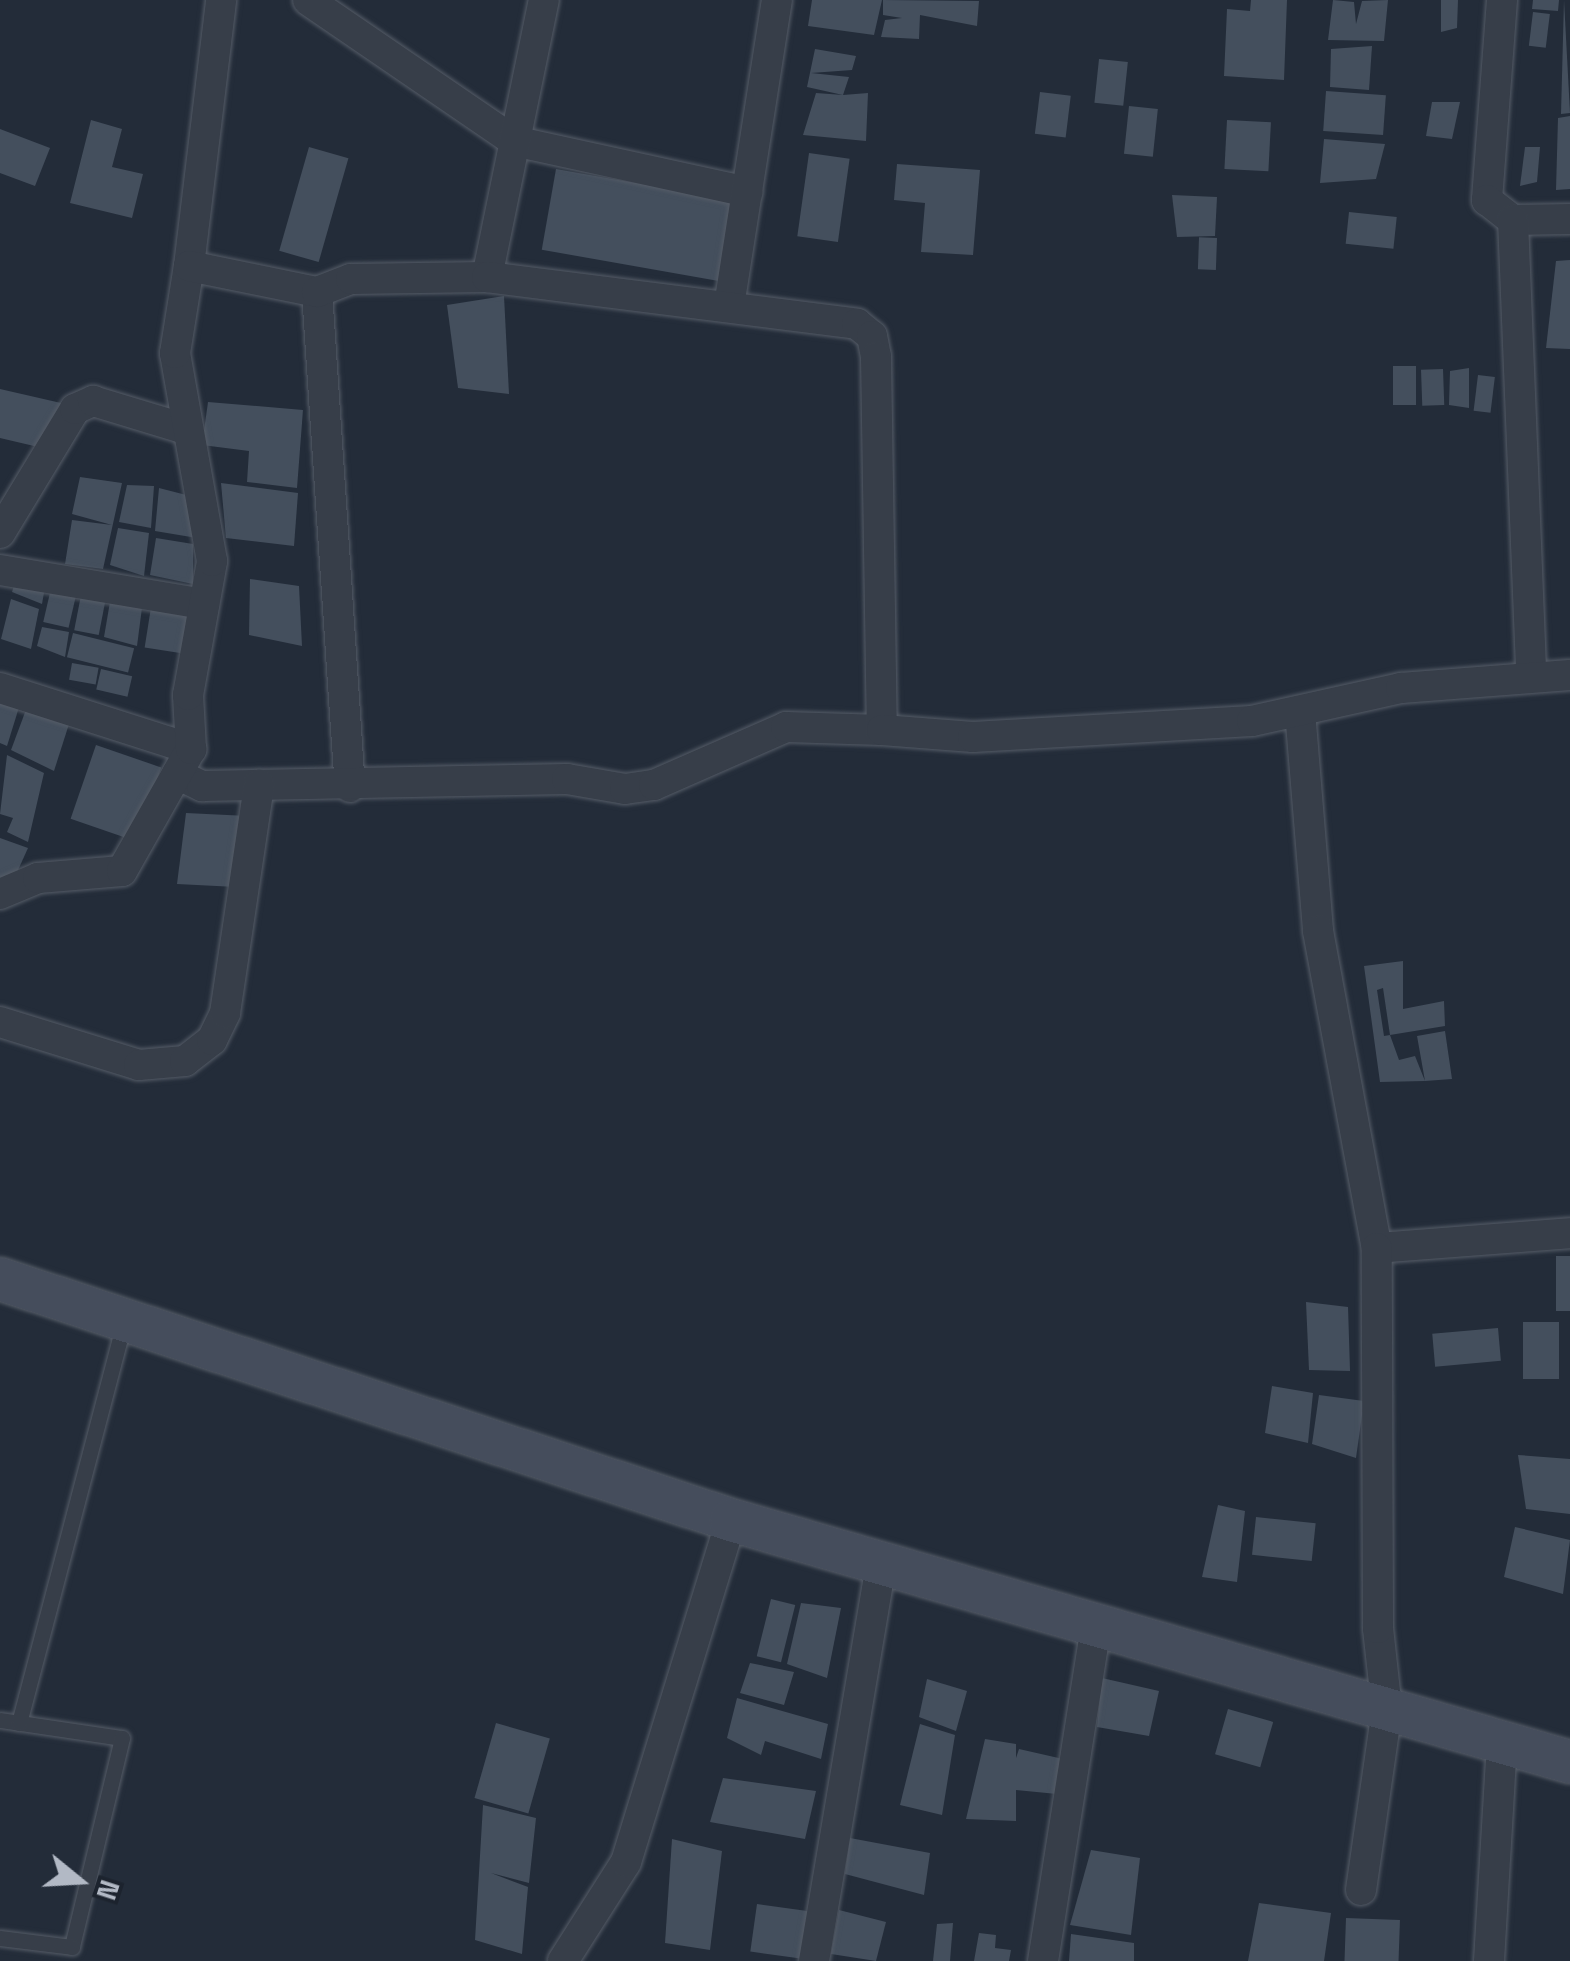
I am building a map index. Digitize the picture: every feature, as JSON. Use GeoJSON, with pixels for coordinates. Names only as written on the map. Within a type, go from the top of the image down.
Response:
{"type":"FeatureCollection","features":[{"type":"Feature","properties":{"kind":"street"},"geometry":{"type":"LineString","coordinates":[[0,894],[38,878],[122,871],[184,762],[188,695],[204,604],[210,508],[186,429],[176,353],[221,0]]}},
{"type":"Feature","properties":{"kind":"street"},"geometry":{"type":"LineString","coordinates":[[308,0],[514,141],[747,192]]}},
{"type":"Feature","properties":{"kind":"street"},"geometry":{"type":"LineString","coordinates":[[487,277],[544,0]]}},
{"type":"Feature","properties":{"kind":"street"},"geometry":{"type":"LineString","coordinates":[[728,306],[777,0]]}},
{"type":"Feature","properties":{"kind":"street"},"geometry":{"type":"LineString","coordinates":[[1502,0],[1488,200],[1513,220],[1570,219]]}},
{"type":"Feature","properties":{"kind":"street"},"geometry":{"type":"LineString","coordinates":[[1513,220],[1530,675]]}},
{"type":"Feature","properties":{"kind":"street"},"geometry":{"type":"LineString","coordinates":[[189,266],[317,292],[351,279],[487,277],[857,324],[872,336],[882,730]]}},
{"type":"Feature","properties":{"kind":"street"},"geometry":{"type":"LineString","coordinates":[[317,292],[350,787]]}},
{"type":"Feature","properties":{"kind":"street"},"geometry":{"type":"LineString","coordinates":[[0,533],[75,409],[93,402],[186,429]]}},
{"type":"Feature","properties":{"kind":"street"},"geometry":{"type":"LineString","coordinates":[[0,570],[204,604]]}},
{"type":"Feature","properties":{"kind":"street"},"geometry":{"type":"LineString","coordinates":[[0,688],[184,762],[202,786],[350,787],[566,778],[640,787],[786,727],[1037,734],[1300,711],[1401,688],[1530,675],[1570,675]]}},
{"type":"Feature","properties":{"kind":"street"},"geometry":{"type":"LineString","coordinates":[[1300,711],[1318,932],[1377,1248],[1378,1628],[1387,1710],[1361,1890]]}},
{"type":"Feature","properties":{"kind":"street"},"geometry":{"type":"LineString","coordinates":[[0,1022],[139,1064],[185,1060],[212,1040],[225,1013],[259,785]]}},
{"type":"Feature","properties":{"kind":"street"},"geometry":{"type":"LineString","coordinates":[[1377,1248],[1570,1233]]}},
{"type":"Feature","properties":{"kind":"street"},"geometry":{"type":"LineString","coordinates":[[0,1280],[124,1324],[730,1520],[1570,1762]]}},
{"type":"Feature","properties":{"kind":"street"},"geometry":{"type":"LineString","coordinates":[[563,1961],[626,1862],[730,1520]]}},
{"type":"Feature","properties":{"kind":"street"},"geometry":{"type":"LineString","coordinates":[[814,1961],[881,1565]]}},
{"type":"Feature","properties":{"kind":"street"},"geometry":{"type":"LineString","coordinates":[[1043,1961],[1096,1627]]}},
{"type":"Feature","properties":{"kind":"street"},"geometry":{"type":"LineString","coordinates":[[1490,1961],[1502,1743]]}},
{"type":"Feature","properties":{"kind":"lane"},"geometry":{"type":"LineString","coordinates":[[19,1723],[124,1324]]}},
{"type":"Feature","properties":{"kind":"lane"},"geometry":{"type":"LineString","coordinates":[[0,1720],[122,1738],[72,1947],[0,1938]]}},
{"type":"Feature","properties":{"kind":"building"},"geometry":{"type":"Polygon","coordinates":[[[812,0],[882,0],[874,35],[808,26],[812,0]]]}},
{"type":"Feature","properties":{"kind":"building"},"geometry":{"type":"Polygon","coordinates":[[[883,0],[979,1],[977,26],[920,15],[919,39],[881,37],[885,20],[902,18],[883,15],[883,0]]]}},
{"type":"Feature","properties":{"kind":"building"},"geometry":{"type":"Polygon","coordinates":[[[1251,0],[1287,0],[1284,80],[1224,76],[1227,9],[1250,11],[1251,0]]]}},
{"type":"Feature","properties":{"kind":"building"},"geometry":{"type":"Polygon","coordinates":[[[1333,0],[1354,2],[1356,24],[1362,1],[1388,0],[1384,41],[1328,40],[1333,0]]]}},
{"type":"Feature","properties":{"kind":"building"},"geometry":{"type":"Polygon","coordinates":[[[1441,0],[1458,0],[1457,28],[1441,32],[1441,0]]]}},
{"type":"Feature","properties":{"kind":"building"},"geometry":{"type":"Polygon","coordinates":[[[1533,0],[1559,0],[1558,11],[1532,9],[1533,0]]]}},
{"type":"Feature","properties":{"kind":"building"},"geometry":{"type":"Polygon","coordinates":[[[1564,0],[1570,113],[1561,114],[1564,0]]]}},
{"type":"Feature","properties":{"kind":"building"},"geometry":{"type":"Polygon","coordinates":[[[1533,12],[1550,14],[1546,48],[1529,46],[1533,12]]]}},
{"type":"Feature","properties":{"kind":"building"},"geometry":{"type":"Polygon","coordinates":[[[1372,46],[1369,90],[1330,87],[1331,49],[1372,46]]]}},
{"type":"Feature","properties":{"kind":"building"},"geometry":{"type":"Polygon","coordinates":[[[815,49],[856,56],[852,70],[811,73],[849,77],[843,95],[807,87],[815,49]]]}},
{"type":"Feature","properties":{"kind":"building"},"geometry":{"type":"Polygon","coordinates":[[[1099,59],[1128,62],[1123,106],[1094,103],[1099,59]]]}},
{"type":"Feature","properties":{"kind":"building"},"geometry":{"type":"Polygon","coordinates":[[[1326,91],[1386,95],[1383,135],[1323,131],[1326,91]]]}},
{"type":"Feature","properties":{"kind":"building"},"geometry":{"type":"Polygon","coordinates":[[[1040,92],[1071,96],[1066,137],[1035,134],[1040,92]]]}},
{"type":"Feature","properties":{"kind":"building"},"geometry":{"type":"Polygon","coordinates":[[[816,93],[868,93],[866,141],[803,135],[816,93]]]}},
{"type":"Feature","properties":{"kind":"building"},"geometry":{"type":"Polygon","coordinates":[[[1432,102],[1460,102],[1452,139],[1426,136],[1432,102]]]}},
{"type":"Feature","properties":{"kind":"building"},"geometry":{"type":"Polygon","coordinates":[[[1129,106],[1158,109],[1153,157],[1124,154],[1129,106]]]}},
{"type":"Feature","properties":{"kind":"building"},"geometry":{"type":"Polygon","coordinates":[[[1570,116],[1570,189],[1556,190],[1558,118],[1570,116]]]}},
{"type":"Feature","properties":{"kind":"building"},"geometry":{"type":"Polygon","coordinates":[[[91,120],[122,129],[112,167],[143,174],[132,218],[70,203],[91,120]]]}},
{"type":"Feature","properties":{"kind":"building"},"geometry":{"type":"Polygon","coordinates":[[[1227,120],[1271,122],[1268,171],[1224,169],[1227,120]]]}},
{"type":"Feature","properties":{"kind":"building"},"geometry":{"type":"Polygon","coordinates":[[[0,129],[50,148],[35,186],[0,173],[0,129]]]}},
{"type":"Feature","properties":{"kind":"building"},"geometry":{"type":"Polygon","coordinates":[[[1324,139],[1385,144],[1376,179],[1320,183],[1324,139]]]}},
{"type":"Feature","properties":{"kind":"building"},"geometry":{"type":"Polygon","coordinates":[[[309,147],[348,158],[319,262],[279,251],[309,147]]]}},
{"type":"Feature","properties":{"kind":"building"},"geometry":{"type":"Polygon","coordinates":[[[1525,147],[1540,147],[1537,182],[1520,186],[1525,147]]]}},
{"type":"Feature","properties":{"kind":"building"},"geometry":{"type":"Polygon","coordinates":[[[809,153],[850,159],[838,242],[797,236],[809,153]]]}},
{"type":"Feature","properties":{"kind":"building"},"geometry":{"type":"Polygon","coordinates":[[[897,164],[980,170],[973,255],[921,252],[925,203],[894,200],[897,164]]]}},
{"type":"Feature","properties":{"kind":"building"},"geometry":{"type":"Polygon","coordinates":[[[556,169],[734,200],[720,281],[542,250],[556,169]]]}},
{"type":"Feature","properties":{"kind":"building"},"geometry":{"type":"Polygon","coordinates":[[[1172,195],[1217,197],[1215,236],[1177,237],[1172,195]]]}},
{"type":"Feature","properties":{"kind":"building"},"geometry":{"type":"Polygon","coordinates":[[[1349,212],[1397,217],[1393,249],[1346,244],[1349,212]]]}},
{"type":"Feature","properties":{"kind":"building"},"geometry":{"type":"Polygon","coordinates":[[[1199,237],[1217,238],[1216,270],[1198,269],[1199,237]]]}},
{"type":"Feature","properties":{"kind":"building"},"geometry":{"type":"Polygon","coordinates":[[[1570,260],[1570,349],[1546,348],[1556,261],[1570,260]]]}},
{"type":"Feature","properties":{"kind":"building"},"geometry":{"type":"Polygon","coordinates":[[[504,296],[509,394],[458,388],[447,305],[504,296]]]}},
{"type":"Feature","properties":{"kind":"building"},"geometry":{"type":"Polygon","coordinates":[[[1393,366],[1416,366],[1416,405],[1393,405],[1393,366]]]}},
{"type":"Feature","properties":{"kind":"building"},"geometry":{"type":"Polygon","coordinates":[[[1469,368],[1469,408],[1449,405],[1450,371],[1469,368]]]}},
{"type":"Feature","properties":{"kind":"building"},"geometry":{"type":"Polygon","coordinates":[[[1443,369],[1444,405],[1422,406],[1421,370],[1443,369]]]}},
{"type":"Feature","properties":{"kind":"building"},"geometry":{"type":"Polygon","coordinates":[[[1478,375],[1495,377],[1490,413],[1474,411],[1478,375]]]}},
{"type":"Feature","properties":{"kind":"building"},"geometry":{"type":"Polygon","coordinates":[[[0,389],[61,403],[51,450],[0,438],[0,389]]]}},
{"type":"Feature","properties":{"kind":"building"},"geometry":{"type":"Polygon","coordinates":[[[208,402],[303,410],[297,488],[247,482],[249,451],[202,445],[208,402]]]}},
{"type":"Feature","properties":{"kind":"building"},"geometry":{"type":"Polygon","coordinates":[[[80,477],[122,483],[103,569],[65,564],[72,520],[112,525],[72,514],[80,477]]]}},
{"type":"Feature","properties":{"kind":"building"},"geometry":{"type":"Polygon","coordinates":[[[221,483],[298,493],[294,546],[226,538],[221,483]]]}},
{"type":"Feature","properties":{"kind":"building"},"geometry":{"type":"Polygon","coordinates":[[[127,485],[154,486],[151,528],[119,522],[127,485]]]}},
{"type":"Feature","properties":{"kind":"building"},"geometry":{"type":"Polygon","coordinates":[[[159,488],[198,498],[197,538],[155,531],[159,488]]]}},
{"type":"Feature","properties":{"kind":"building"},"geometry":{"type":"Polygon","coordinates":[[[118,528],[149,533],[144,576],[110,565],[118,528]]]}},
{"type":"Feature","properties":{"kind":"building"},"geometry":{"type":"Polygon","coordinates":[[[156,538],[193,544],[193,584],[150,575],[156,538]]]}},
{"type":"Feature","properties":{"kind":"building"},"geometry":{"type":"Polygon","coordinates":[[[16,579],[45,587],[42,604],[12,592],[16,579]]]}},
{"type":"Feature","properties":{"kind":"building"},"geometry":{"type":"Polygon","coordinates":[[[250,579],[299,586],[302,646],[249,635],[250,579]]]}},
{"type":"Feature","properties":{"kind":"building"},"geometry":{"type":"Polygon","coordinates":[[[52,584],[77,590],[69,628],[43,622],[52,584]]]}},
{"type":"Feature","properties":{"kind":"building"},"geometry":{"type":"Polygon","coordinates":[[[82,590],[107,595],[99,635],[74,630],[82,590]]]}},
{"type":"Feature","properties":{"kind":"building"},"geometry":{"type":"Polygon","coordinates":[[[111,596],[143,600],[137,646],[104,637],[111,596]]]}},
{"type":"Feature","properties":{"kind":"building"},"geometry":{"type":"Polygon","coordinates":[[[11,599],[39,609],[31,649],[1,639],[11,599]]]}},
{"type":"Feature","properties":{"kind":"building"},"geometry":{"type":"Polygon","coordinates":[[[152,601],[195,608],[188,654],[145,647],[152,601]]]}},
{"type":"Feature","properties":{"kind":"building"},"geometry":{"type":"Polygon","coordinates":[[[42,627],[69,632],[65,657],[37,646],[42,627]]]}},
{"type":"Feature","properties":{"kind":"building"},"geometry":{"type":"Polygon","coordinates":[[[73,633],[134,648],[128,672],[67,657],[73,633]]]}},
{"type":"Feature","properties":{"kind":"building"},"geometry":{"type":"Polygon","coordinates":[[[72,663],[99,668],[96,684],[69,680],[72,663]]]}},
{"type":"Feature","properties":{"kind":"building"},"geometry":{"type":"Polygon","coordinates":[[[101,669],[132,676],[127,697],[96,689],[101,669]]]}},
{"type":"Feature","properties":{"kind":"building"},"geometry":{"type":"Polygon","coordinates":[[[0,698],[20,704],[7,746],[0,743],[0,698]]]}},
{"type":"Feature","properties":{"kind":"building"},"geometry":{"type":"Polygon","coordinates":[[[27,707],[69,724],[54,771],[11,750],[27,707]]]}},
{"type":"Feature","properties":{"kind":"building"},"geometry":{"type":"Polygon","coordinates":[[[96,745],[161,767],[136,841],[71,819],[96,745]]]}},
{"type":"Feature","properties":{"kind":"building"},"geometry":{"type":"Polygon","coordinates":[[[7,755],[44,773],[28,842],[7,832],[13,818],[0,814],[7,755]]]}},
{"type":"Feature","properties":{"kind":"building"},"geometry":{"type":"Polygon","coordinates":[[[186,813],[248,816],[236,887],[177,884],[186,813]]]}},
{"type":"Feature","properties":{"kind":"building"},"geometry":{"type":"Polygon","coordinates":[[[0,838],[28,848],[14,879],[0,878],[0,838]]]}},
{"type":"Feature","properties":{"kind":"building"},"geometry":{"type":"Polygon","coordinates":[[[1403,961],[1403,1009],[1444,1001],[1445,1026],[1390,1035],[1399,1060],[1415,1056],[1425,1081],[1380,1082],[1364,966],[1403,961]],[[1383,988],[1377,990],[1384,1036],[1390,1035],[1383,988]]]}},
{"type":"Feature","properties":{"kind":"building"},"geometry":{"type":"Polygon","coordinates":[[[1445,1031],[1452,1079],[1425,1081],[1417,1036],[1445,1031]]]}},
{"type":"Feature","properties":{"kind":"building"},"geometry":{"type":"Polygon","coordinates":[[[1556,1256],[1570,1256],[1570,1311],[1556,1311],[1556,1256]]]}},
{"type":"Feature","properties":{"kind":"building"},"geometry":{"type":"Polygon","coordinates":[[[1306,1302],[1348,1307],[1350,1371],[1309,1370],[1306,1302]]]}},
{"type":"Feature","properties":{"kind":"building"},"geometry":{"type":"Polygon","coordinates":[[[1523,1322],[1559,1322],[1559,1379],[1523,1379],[1523,1322]]]}},
{"type":"Feature","properties":{"kind":"building"},"geometry":{"type":"Polygon","coordinates":[[[1498,1328],[1501,1361],[1435,1367],[1432,1334],[1498,1328]]]}},
{"type":"Feature","properties":{"kind":"building"},"geometry":{"type":"Polygon","coordinates":[[[1272,1386],[1313,1393],[1308,1443],[1265,1433],[1272,1386]]]}},
{"type":"Feature","properties":{"kind":"building"},"geometry":{"type":"Polygon","coordinates":[[[1319,1395],[1364,1401],[1356,1458],[1312,1444],[1319,1395]]]}},
{"type":"Feature","properties":{"kind":"building"},"geometry":{"type":"Polygon","coordinates":[[[1518,1455],[1570,1459],[1570,1514],[1526,1509],[1518,1455]]]}},
{"type":"Feature","properties":{"kind":"building"},"geometry":{"type":"Polygon","coordinates":[[[1218,1505],[1245,1511],[1237,1582],[1202,1577],[1218,1505]]]}},
{"type":"Feature","properties":{"kind":"building"},"geometry":{"type":"Polygon","coordinates":[[[1256,1517],[1316,1523],[1312,1561],[1252,1555],[1256,1517]]]}},
{"type":"Feature","properties":{"kind":"building"},"geometry":{"type":"Polygon","coordinates":[[[1515,1527],[1570,1540],[1563,1594],[1504,1577],[1515,1527]]]}},
{"type":"Feature","properties":{"kind":"building"},"geometry":{"type":"Polygon","coordinates":[[[771,1599],[795,1605],[781,1662],[757,1656],[771,1599]]]}},
{"type":"Feature","properties":{"kind":"building"},"geometry":{"type":"Polygon","coordinates":[[[801,1603],[841,1608],[827,1678],[787,1664],[801,1603]]]}},
{"type":"Feature","properties":{"kind":"building"},"geometry":{"type":"Polygon","coordinates":[[[750,1663],[794,1672],[784,1705],[740,1693],[750,1663]]]}},
{"type":"Feature","properties":{"kind":"building"},"geometry":{"type":"Polygon","coordinates":[[[1102,1678],[1159,1691],[1149,1736],[1097,1727],[1102,1678]]]}},
{"type":"Feature","properties":{"kind":"building"},"geometry":{"type":"Polygon","coordinates":[[[927,1679],[967,1691],[956,1731],[919,1717],[927,1679]]]}},
{"type":"Feature","properties":{"kind":"building"},"geometry":{"type":"Polygon","coordinates":[[[737,1698],[828,1724],[821,1759],[765,1741],[761,1755],[727,1738],[737,1698]]]}},
{"type":"Feature","properties":{"kind":"building"},"geometry":{"type":"Polygon","coordinates":[[[1228,1709],[1273,1722],[1260,1767],[1215,1754],[1228,1709]]]}},
{"type":"Feature","properties":{"kind":"building"},"geometry":{"type":"Polygon","coordinates":[[[496,1723],[550,1738],[528,1813],[475,1798],[496,1723]]]}},
{"type":"Feature","properties":{"kind":"building"},"geometry":{"type":"Polygon","coordinates":[[[920,1724],[955,1735],[942,1815],[900,1805],[920,1724]]]}},
{"type":"Feature","properties":{"kind":"building"},"geometry":{"type":"Polygon","coordinates":[[[985,1739],[1016,1744],[1016,1758],[1019,1749],[1063,1759],[1057,1794],[1016,1790],[1016,1821],[966,1819],[985,1739]]]}},
{"type":"Feature","properties":{"kind":"building"},"geometry":{"type":"Polygon","coordinates":[[[723,1778],[816,1791],[805,1839],[710,1822],[723,1778]]]}},
{"type":"Feature","properties":{"kind":"building"},"geometry":{"type":"Polygon","coordinates":[[[483,1805],[536,1818],[529,1883],[491,1873],[528,1887],[522,1954],[475,1940],[483,1805]]]}},
{"type":"Feature","properties":{"kind":"building"},"geometry":{"type":"Polygon","coordinates":[[[850,1838],[930,1853],[924,1895],[845,1874],[850,1838]]]}},
{"type":"Feature","properties":{"kind":"building"},"geometry":{"type":"Polygon","coordinates":[[[672,1839],[722,1851],[710,1950],[665,1943],[672,1839]]]}},
{"type":"Feature","properties":{"kind":"building"},"geometry":{"type":"Polygon","coordinates":[[[1091,1850],[1140,1858],[1131,1935],[1070,1925],[1091,1850]]]}},
{"type":"Feature","properties":{"kind":"building"},"geometry":{"type":"Polygon","coordinates":[[[1259,1903],[1331,1913],[1324,1961],[1248,1961],[1259,1903]]]}},
{"type":"Feature","properties":{"kind":"building"},"geometry":{"type":"Polygon","coordinates":[[[757,1904],[814,1912],[808,1960],[750,1952],[757,1904]]]}},
{"type":"Feature","properties":{"kind":"building"},"geometry":{"type":"Polygon","coordinates":[[[839,1910],[886,1922],[876,1961],[831,1954],[839,1910]]]}},
{"type":"Feature","properties":{"kind":"building"},"geometry":{"type":"Polygon","coordinates":[[[1346,1918],[1400,1920],[1399,1961],[1344,1961],[1346,1918]]]}},
{"type":"Feature","properties":{"kind":"building"},"geometry":{"type":"Polygon","coordinates":[[[953,1923],[950,1961],[933,1961],[937,1924],[953,1923]]]}},
{"type":"Feature","properties":{"kind":"building"},"geometry":{"type":"Polygon","coordinates":[[[979,1933],[996,1935],[995,1948],[1011,1950],[1009,1961],[974,1961],[979,1933]]]}},
{"type":"Feature","properties":{"kind":"building"},"geometry":{"type":"Polygon","coordinates":[[[1071,1934],[1134,1943],[1134,1961],[1069,1961],[1071,1934]]]}}]}
